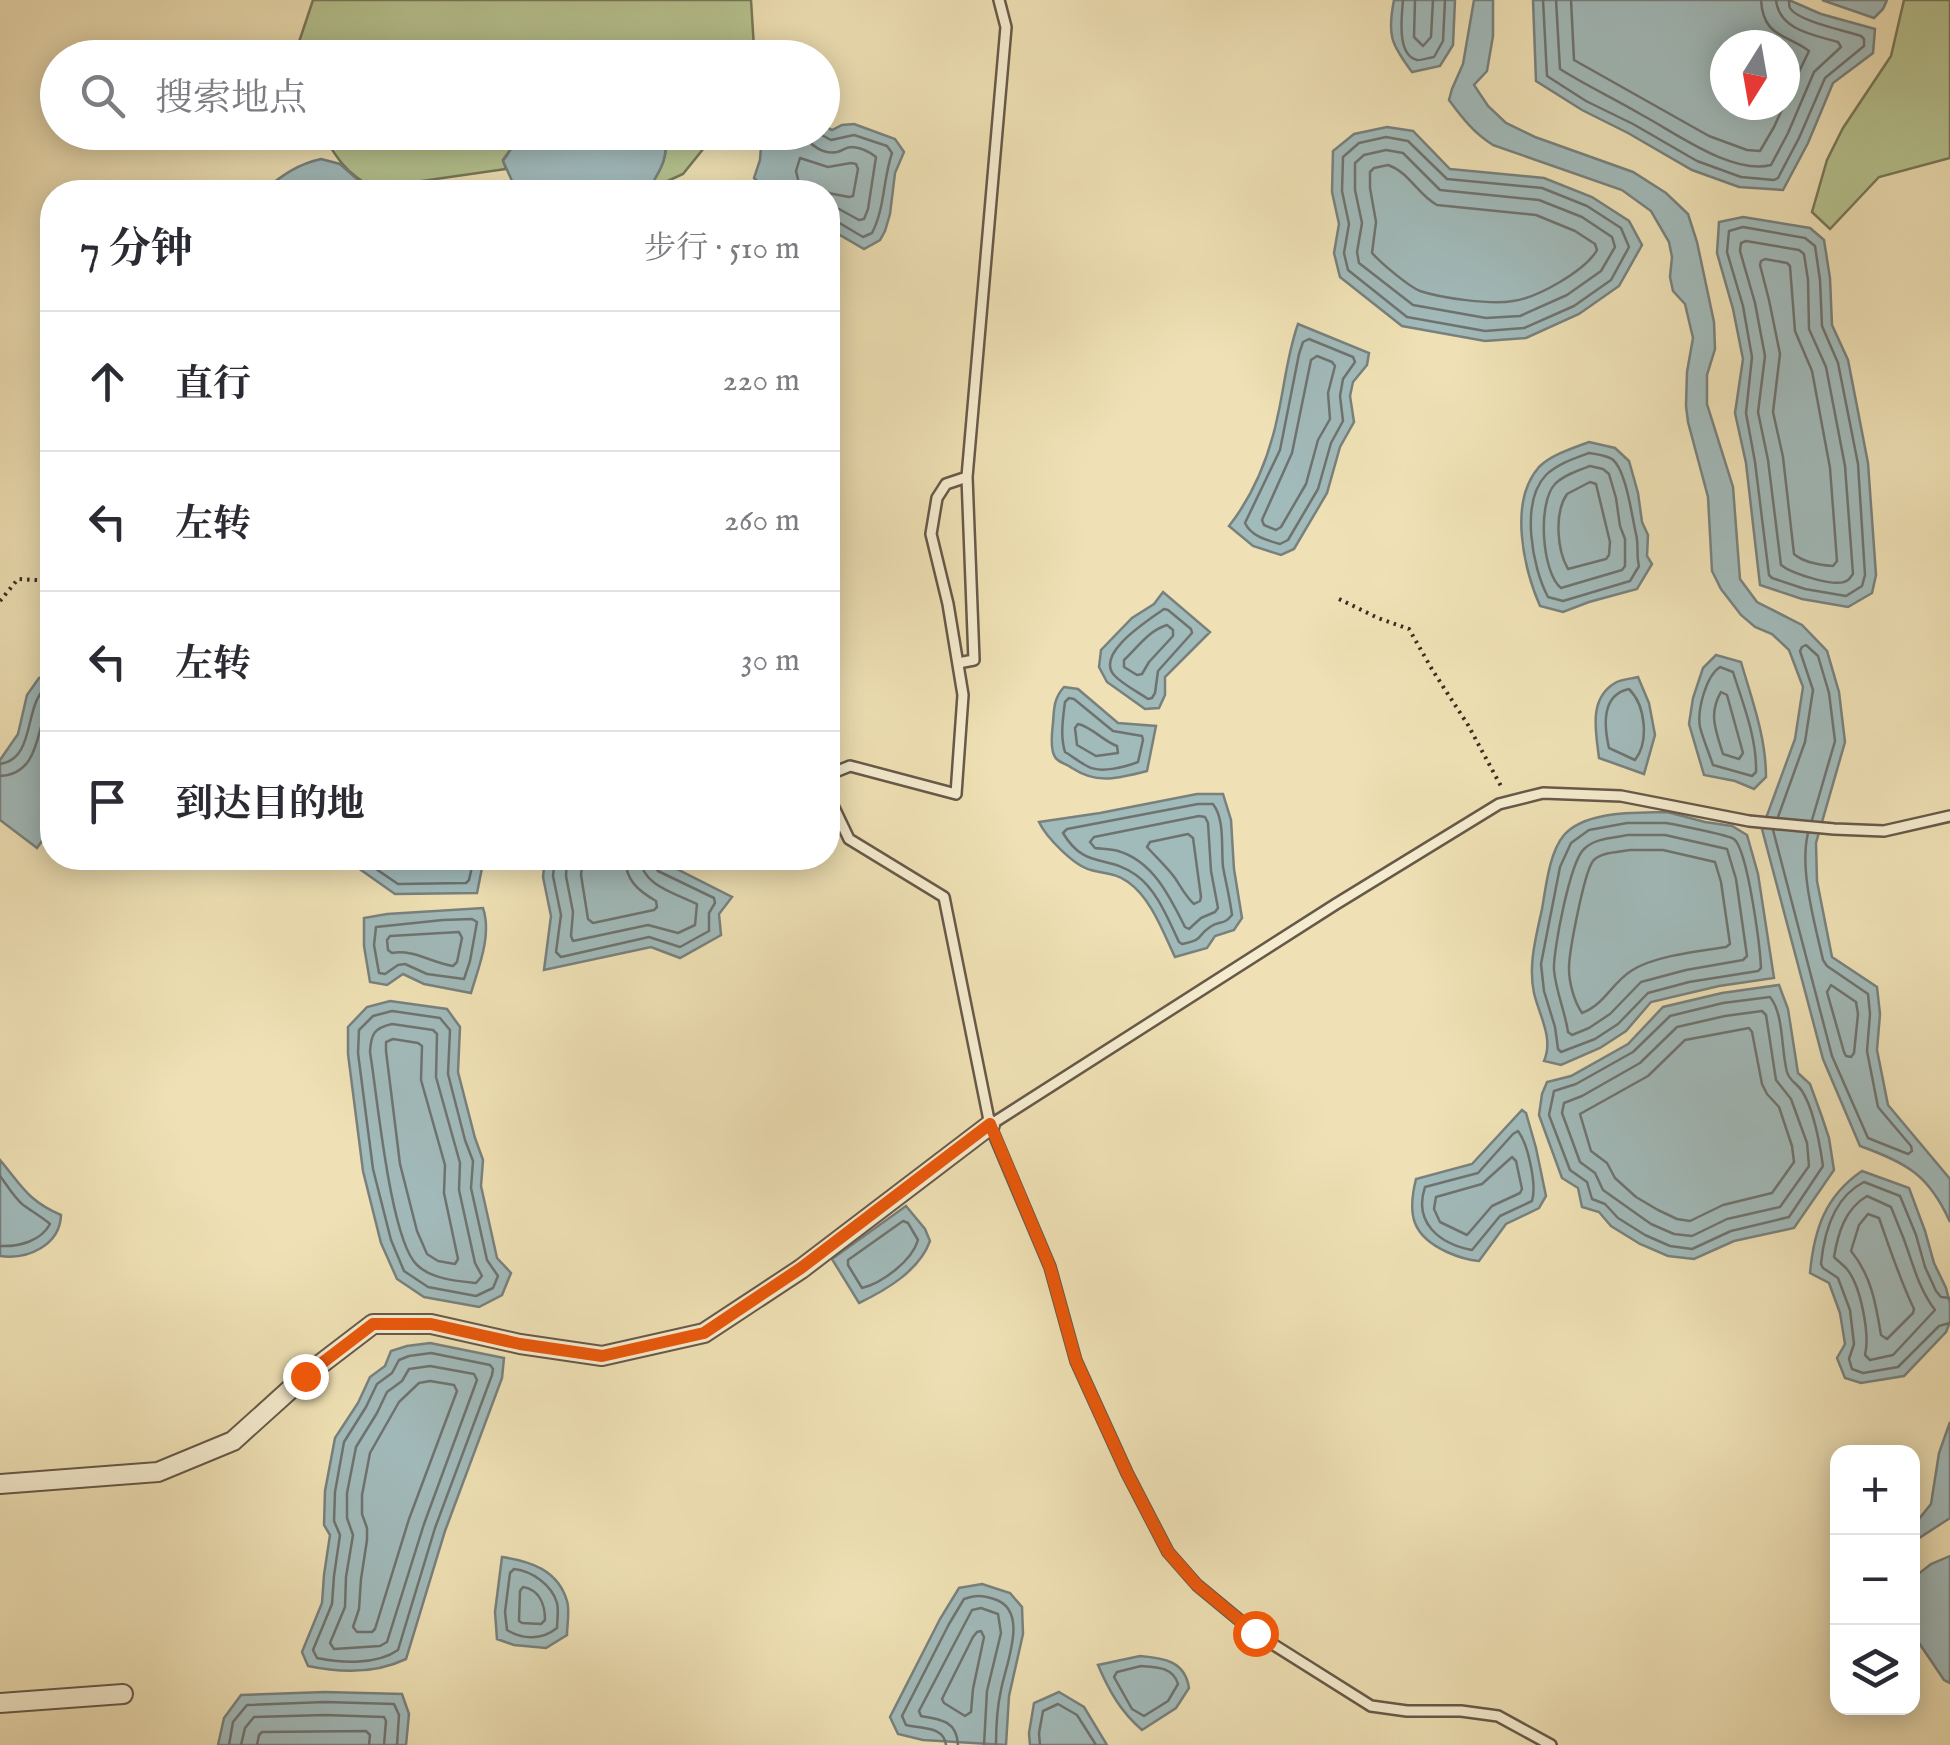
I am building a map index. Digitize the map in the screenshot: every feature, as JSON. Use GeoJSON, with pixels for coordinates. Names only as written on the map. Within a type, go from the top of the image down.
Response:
{"type":"FeatureCollection","features":[{"type":"Feature","properties":{"kind":"street"},"geometry":{"type":"LineString","coordinates":[[0,1484],[158,1472],[234,1441],[305,1376],[373,1324],[431,1324],[520,1344],[602,1356],[704,1333],[801,1268],[990,1124]]}},
{"type":"Feature","properties":{"kind":"street"},"geometry":{"type":"LineString","coordinates":[[0,1702],[123,1694]]}},
{"type":"Feature","properties":{"kind":"lane"},"geometry":{"type":"LineString","coordinates":[[958,663],[974,660],[967,477],[1006,28],[1000,0]]}},
{"type":"Feature","properties":{"kind":"lane"},"geometry":{"type":"LineString","coordinates":[[840,770],[850,766],[956,794],[963,695],[948,604],[931,534],[937,498],[946,484],[967,477]]}},
{"type":"Feature","properties":{"kind":"lane"},"geometry":{"type":"LineString","coordinates":[[990,1124],[1336,904],[1508,801],[1543,793],[1621,796],[1748,821],[1834,830],[1884,831],[1950,816]]}},
{"type":"Feature","properties":{"kind":"lane"},"geometry":{"type":"LineString","coordinates":[[840,822],[848,839],[944,897],[990,1124],[1050,1267],[1076,1361],[1168,1552],[1197,1585],[1255,1633],[1371,1706],[1407,1712],[1461,1711],[1498,1716],[1551,1745]]}},
{"type":"Feature","properties":{"kind":"path"},"geometry":{"type":"LineString","coordinates":[[0,601],[18,579],[40,580]]}},
{"type":"Feature","properties":{"kind":"path"},"geometry":{"type":"LineString","coordinates":[[1339,600],[1409,629],[1508,801]]}},
{"type":"Feature","properties":{"kind":"green space"},"geometry":{"type":"Polygon","coordinates":[[[313,0],[751,0],[754,40],[300,40],[313,0]]]}},
{"type":"Feature","properties":{"kind":"green space"},"geometry":{"type":"Polygon","coordinates":[[[1904,0],[1950,0],[1950,158],[1879,177],[1830,229],[1812,212],[1827,160],[1843,128],[1891,56],[1904,0]]]}},
{"type":"Feature","properties":{"kind":"green space"},"geometry":{"type":"Polygon","coordinates":[[[332,150],[510,150],[503,160],[506,169],[429,180],[361,180],[332,150]]]}},
{"type":"Feature","properties":{"kind":"green space"},"geometry":{"type":"Polygon","coordinates":[[[665,150],[702,150],[683,174],[670,180],[654,180],[665,150]]]}},
{"type":"Feature","properties":{"kind":"water"},"geometry":{"type":"Polygon","coordinates":[[[1394,0],[1455,0],[1453,45],[1440,66],[1412,72],[1405,62],[1391,31],[1394,0]]]}},
{"type":"Feature","properties":{"kind":"water"},"geometry":{"type":"Polygon","coordinates":[[[1474,0],[1493,0],[1493,36],[1487,71],[1474,85],[1488,106],[1506,123],[1535,137],[1633,172],[1666,193],[1688,214],[1714,322],[1715,349],[1707,375],[1707,404],[1733,487],[1740,579],[1757,602],[1802,625],[1827,651],[1839,692],[1845,742],[1816,843],[1817,881],[1832,957],[1877,987],[1877,1050],[1888,1105],[1950,1179],[1950,1222],[1934,1193],[1915,1173],[1860,1146],[1823,1059],[1762,829],[1795,739],[1803,687],[1789,650],[1741,615],[1712,571],[1708,497],[1686,406],[1693,338],[1685,304],[1673,291],[1669,242],[1651,211],[1622,190],[1493,145],[1459,113],[1449,100],[1463,64],[1474,0]]]}},
{"type":"Feature","properties":{"kind":"water"},"geometry":{"type":"Polygon","coordinates":[[[1533,0],[1789,0],[1821,14],[1875,29],[1873,53],[1833,83],[1783,190],[1739,187],[1692,170],[1536,81],[1533,0]]]}},
{"type":"Feature","properties":{"kind":"water"},"geometry":{"type":"Polygon","coordinates":[[[1822,0],[1887,0],[1874,18],[1822,0]]]}},
{"type":"Feature","properties":{"kind":"water"},"geometry":{"type":"Polygon","coordinates":[[[854,124],[895,139],[904,152],[895,173],[885,231],[880,240],[864,249],[840,235],[840,180],[754,178],[761,150],[840,150],[842,125],[854,124]]]}},
{"type":"Feature","properties":{"kind":"water"},"geometry":{"type":"Polygon","coordinates":[[[1387,127],[1413,131],[1450,169],[1544,178],[1592,197],[1629,221],[1642,245],[1619,286],[1579,314],[1526,338],[1485,341],[1402,326],[1340,277],[1334,253],[1339,224],[1332,192],[1333,151],[1354,134],[1387,127]]]}},
{"type":"Feature","properties":{"kind":"water"},"geometry":{"type":"Polygon","coordinates":[[[510,150],[666,150],[654,180],[512,180],[503,161],[510,150]]]}},
{"type":"Feature","properties":{"kind":"water"},"geometry":{"type":"Polygon","coordinates":[[[321,159],[340,164],[357,180],[278,180],[321,159]]]}},
{"type":"Feature","properties":{"kind":"water"},"geometry":{"type":"Polygon","coordinates":[[[1743,217],[1810,228],[1824,240],[1832,325],[1848,360],[1868,463],[1876,575],[1872,593],[1848,607],[1802,599],[1760,585],[1746,463],[1735,413],[1743,359],[1717,253],[1719,222],[1743,217]]]}},
{"type":"Feature","properties":{"kind":"water"},"geometry":{"type":"Polygon","coordinates":[[[1298,324],[1369,353],[1367,365],[1353,382],[1350,396],[1354,422],[1340,447],[1327,493],[1294,549],[1281,555],[1253,546],[1229,526],[1247,500],[1267,456],[1298,324]]]}},
{"type":"Feature","properties":{"kind":"water"},"geometry":{"type":"Polygon","coordinates":[[[1589,442],[1615,448],[1629,461],[1648,535],[1647,556],[1652,564],[1637,589],[1563,612],[1540,606],[1524,555],[1521,517],[1529,482],[1539,467],[1562,452],[1589,442]]]}},
{"type":"Feature","properties":{"kind":"water"},"geometry":{"type":"Polygon","coordinates":[[[1163,592],[1210,632],[1165,677],[1165,695],[1159,708],[1145,709],[1107,682],[1099,667],[1101,650],[1163,592]]]}},
{"type":"Feature","properties":{"kind":"water"},"geometry":{"type":"Polygon","coordinates":[[[1716,655],[1741,662],[1754,705],[1766,777],[1754,789],[1704,775],[1689,724],[1703,668],[1716,655]]]}},
{"type":"Feature","properties":{"kind":"water"},"geometry":{"type":"Polygon","coordinates":[[[1638,677],[1649,703],[1655,735],[1644,774],[1599,758],[1596,727],[1597,707],[1606,690],[1617,682],[1638,677]]]}},
{"type":"Feature","properties":{"kind":"water"},"geometry":{"type":"Polygon","coordinates":[[[39,678],[37,848],[0,820],[0,760],[18,734],[27,695],[39,678]]]}},
{"type":"Feature","properties":{"kind":"water"},"geometry":{"type":"Polygon","coordinates":[[[1064,687],[1078,689],[1118,723],[1156,726],[1147,771],[1117,778],[1091,777],[1057,760],[1052,743],[1054,713],[1056,699],[1064,687]]]}},
{"type":"Feature","properties":{"kind":"water"},"geometry":{"type":"Polygon","coordinates":[[[1197,794],[1223,794],[1231,820],[1242,918],[1234,930],[1215,936],[1207,948],[1175,957],[1156,916],[1136,889],[1119,877],[1077,863],[1054,843],[1039,822],[1197,794]]]}},
{"type":"Feature","properties":{"kind":"water"},"geometry":{"type":"Polygon","coordinates":[[[1667,812],[1732,826],[1747,835],[1758,874],[1774,978],[1651,1002],[1626,1031],[1600,1048],[1561,1065],[1544,1061],[1547,1035],[1534,993],[1532,962],[1549,870],[1559,842],[1574,827],[1598,817],[1667,812]]]}},
{"type":"Feature","properties":{"kind":"water"},"geometry":{"type":"Polygon","coordinates":[[[361,870],[482,870],[477,893],[395,894],[361,870]]]}},
{"type":"Feature","properties":{"kind":"water"},"geometry":{"type":"Polygon","coordinates":[[[544,870],[679,870],[732,897],[719,914],[721,935],[680,958],[651,947],[544,970],[551,916],[544,870]]]}},
{"type":"Feature","properties":{"kind":"water"},"geometry":{"type":"Polygon","coordinates":[[[483,908],[485,940],[471,993],[424,984],[403,974],[387,985],[370,982],[364,918],[483,908]]]}},
{"type":"Feature","properties":{"kind":"water"},"geometry":{"type":"Polygon","coordinates":[[[1779,985],[1788,1009],[1798,1073],[1810,1084],[1829,1138],[1834,1170],[1794,1228],[1734,1241],[1694,1259],[1668,1256],[1640,1244],[1611,1226],[1599,1212],[1582,1207],[1578,1188],[1562,1178],[1539,1115],[1547,1082],[1571,1076],[1628,1044],[1663,1007],[1779,985]]]}},
{"type":"Feature","properties":{"kind":"water"},"geometry":{"type":"Polygon","coordinates":[[[390,1001],[447,1009],[460,1027],[458,1072],[483,1160],[481,1186],[497,1258],[511,1273],[502,1295],[479,1307],[424,1297],[397,1279],[381,1243],[363,1171],[348,1027],[367,1007],[390,1001]]]}},
{"type":"Feature","properties":{"kind":"water"},"geometry":{"type":"Polygon","coordinates":[[[1522,1110],[1536,1148],[1546,1196],[1539,1208],[1506,1224],[1479,1261],[1435,1246],[1415,1223],[1412,1203],[1416,1179],[1472,1164],[1522,1110]]]}},
{"type":"Feature","properties":{"kind":"water"},"geometry":{"type":"Polygon","coordinates":[[[0,1160],[33,1198],[61,1215],[49,1242],[21,1256],[0,1256],[0,1160]]]}},
{"type":"Feature","properties":{"kind":"water"},"geometry":{"type":"Polygon","coordinates":[[[1862,1171],[1909,1188],[1946,1288],[1950,1322],[1946,1332],[1904,1376],[1861,1383],[1845,1378],[1837,1358],[1845,1344],[1840,1313],[1829,1283],[1810,1273],[1818,1228],[1830,1203],[1862,1171]]]}},
{"type":"Feature","properties":{"kind":"water"},"geometry":{"type":"Polygon","coordinates":[[[906,1206],[930,1241],[925,1252],[900,1278],[859,1303],[832,1259],[906,1206]]]}},
{"type":"Feature","properties":{"kind":"water"},"geometry":{"type":"Polygon","coordinates":[[[430,1343],[504,1358],[502,1378],[445,1531],[406,1659],[358,1671],[308,1666],[302,1652],[322,1603],[330,1535],[324,1525],[325,1491],[335,1438],[370,1377],[385,1366],[391,1351],[430,1343]]]}},
{"type":"Feature","properties":{"kind":"water"},"geometry":{"type":"Polygon","coordinates":[[[1950,1422],[1950,1518],[1920,1537],[1920,1518],[1931,1504],[1939,1453],[1950,1422]]]}},
{"type":"Feature","properties":{"kind":"water"},"geometry":{"type":"Polygon","coordinates":[[[1950,1556],[1950,1683],[1920,1644],[1920,1573],[1950,1556]]]}},
{"type":"Feature","properties":{"kind":"water"},"geometry":{"type":"Polygon","coordinates":[[[502,1557],[542,1569],[557,1582],[568,1605],[567,1635],[546,1648],[497,1639],[495,1612],[502,1557]]]}},
{"type":"Feature","properties":{"kind":"water"},"geometry":{"type":"Polygon","coordinates":[[[982,1584],[1010,1593],[1022,1607],[1023,1634],[1009,1696],[1006,1745],[923,1740],[898,1734],[890,1717],[940,1619],[959,1588],[982,1584]]]}},
{"type":"Feature","properties":{"kind":"water"},"geometry":{"type":"Polygon","coordinates":[[[1140,1656],[1165,1660],[1178,1667],[1189,1688],[1176,1708],[1142,1730],[1116,1700],[1098,1665],[1140,1656]]]}},
{"type":"Feature","properties":{"kind":"water"},"geometry":{"type":"Polygon","coordinates":[[[1059,1692],[1084,1707],[1107,1745],[1030,1745],[1034,1703],[1059,1692]]]}},
{"type":"Feature","properties":{"kind":"water"},"geometry":{"type":"Polygon","coordinates":[[[402,1694],[409,1714],[406,1745],[218,1745],[224,1718],[241,1695],[402,1694]]]}},
{"type":"Feature","properties":{"kind":"route"},"geometry":{"type":"LineString","coordinates":[[305,1376],[373,1324],[431,1324],[520,1344],[602,1356],[704,1333],[801,1268],[990,1124],[1050,1267],[1076,1361],[1168,1552],[1197,1585],[1255,1633]]}}]}
